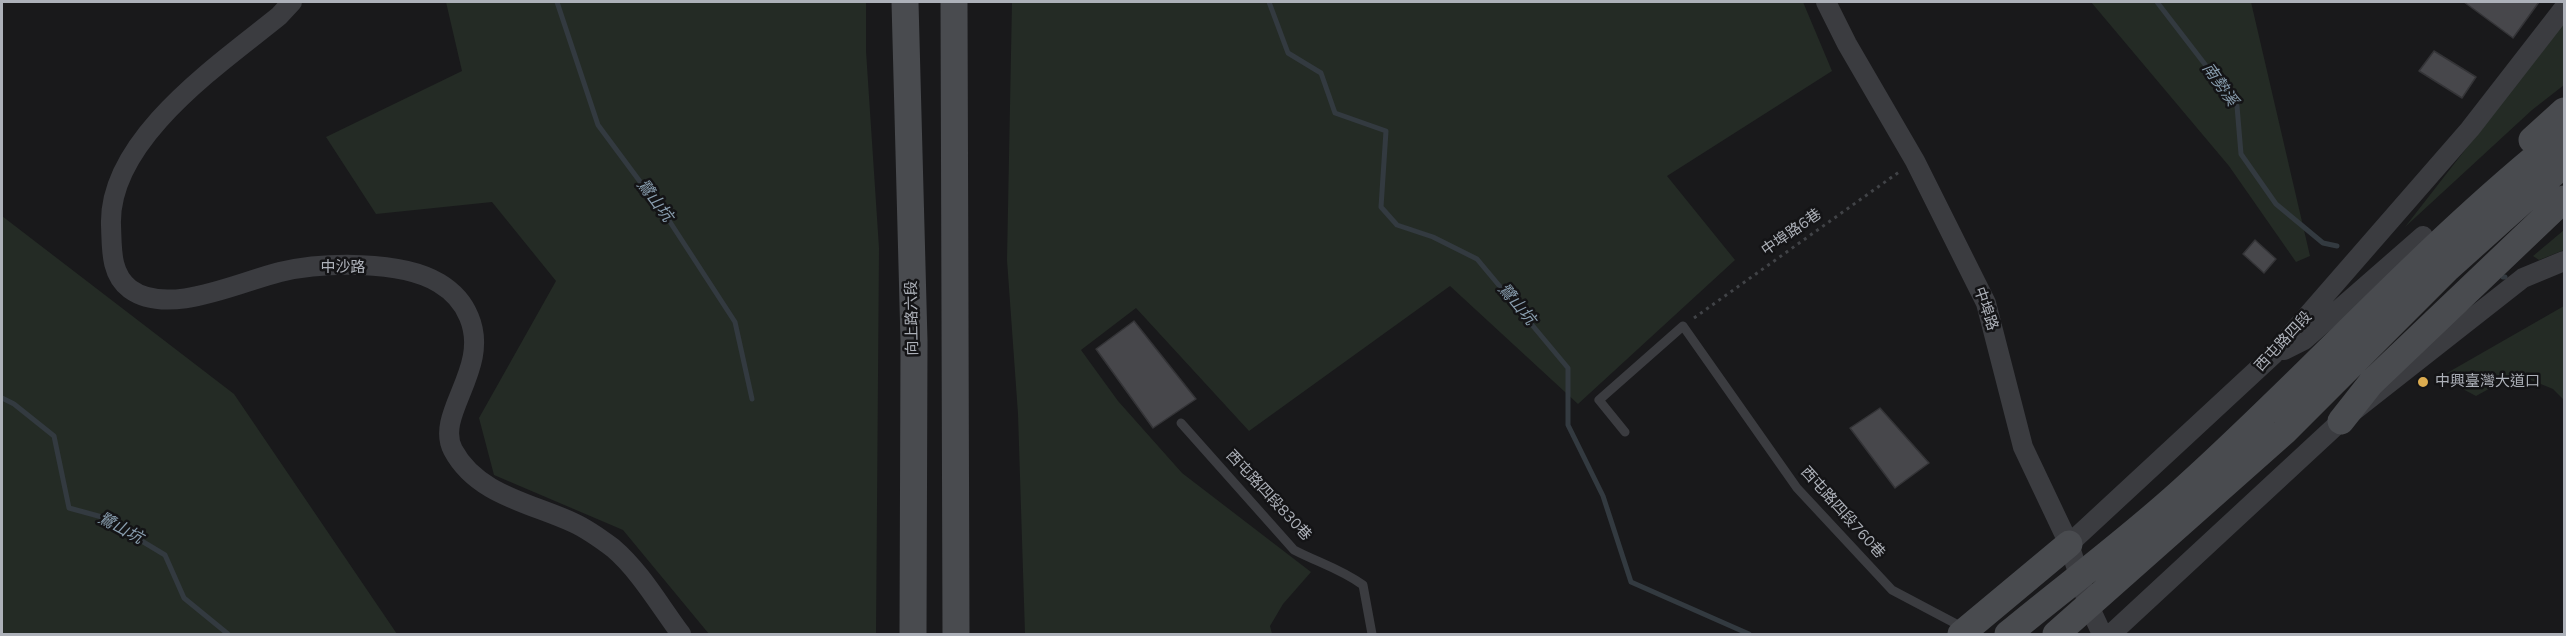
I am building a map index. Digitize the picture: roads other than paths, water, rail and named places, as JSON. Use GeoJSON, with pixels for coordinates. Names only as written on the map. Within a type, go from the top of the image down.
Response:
{"type":"FeatureCollection","features":[{"type":"Feature","properties":{"kind":"street","name":"中沙路"},"geometry":{"type":"LineString","coordinates":[[292,2],[279,16],[173,102],[142,143],[120,178],[111,217],[112,264],[129,288],[150,298],[177,301],[283,271],[343,265],[403,270],[438,282],[463,302],[474,330],[475,358],[448,426],[452,448],[475,478],[497,492],[576,524],[614,549],[637,574],[681,634]]}},
{"type":"Feature","properties":{"kind":"street","name":"向上路六段"},"geometry":{"type":"LineString","coordinates":[[905,2],[914,340],[913,634]]}},
{"type":"Feature","properties":{"kind":"street"},"geometry":{"type":"LineString","coordinates":[[954,2],[956,634]]}},
{"type":"Feature","properties":{"kind":"street","name":"中埠路"},"geometry":{"type":"LineString","coordinates":[[1826,2],[1847,44],[1915,161],[1986,303],[2023,447],[2069,544],[2088,604],[2102,634]]}},
{"type":"Feature","properties":{"kind":"street","name":"西屯路四段"},"geometry":{"type":"LineString","coordinates":[[1964,632],[2069,544],[2273,355],[2457,144],[2565,8]]}},
{"type":"Feature","properties":{"kind":"street"},"geometry":{"type":"LineString","coordinates":[[2273,355],[2304,340],[2565,111]]}},
{"type":"Feature","properties":{"kind":"street"},"geometry":{"type":"LineString","coordinates":[[2008,634],[2183,490],[2517,174],[2565,134]]}},
{"type":"Feature","properties":{"kind":"street"},"geometry":{"type":"LineString","coordinates":[[2056,634],[2088,604],[2145,559],[2284,432],[2447,269],[2565,164]]}},
{"type":"Feature","properties":{"kind":"street"},"geometry":{"type":"LineString","coordinates":[[2341,421],[2371,383],[2541,218],[2565,199]]}},
{"type":"Feature","properties":{"kind":"street"},"geometry":{"type":"LineString","coordinates":[[2286,391],[2341,325],[2423,236]]}},
{"type":"Feature","properties":{"kind":"street"},"geometry":{"type":"LineString","coordinates":[[2111,634],[2341,421],[2523,279],[2565,261]]}},
{"type":"Feature","properties":{"kind":"lane","name":"西屯路四段760巷"},"geometry":{"type":"LineString","coordinates":[[1625,432],[1599,400],[1683,326],[1797,488],[1828,522],[1892,590],[1964,632]]}},
{"type":"Feature","properties":{"kind":"lane","name":"西屯路四段830巷"},"geometry":{"type":"LineString","coordinates":[[1181,423],[1294,550],[1311,559],[1340,569],[1363,585],[1372,634]]}},
{"type":"Feature","properties":{"kind":"waterway","name":"鷺山坑"},"geometry":{"type":"LineString","coordinates":[[557,2],[598,125],[670,222],[735,322],[752,399]]}},
{"type":"Feature","properties":{"kind":"waterway","name":"鷺山坑"},"geometry":{"type":"LineString","coordinates":[[1269,2],[1288,53],[1321,73],[1335,113],[1386,131],[1381,207],[1397,225],[1433,237],[1477,259],[1568,368],[1568,425],[1603,496],[1631,582],[1749,634]]}},
{"type":"Feature","properties":{"kind":"waterway","name":"南勢溪"},"geometry":{"type":"LineString","coordinates":[[2157,2],[2237,106],[2241,154],[2276,204],[2323,243],[2337,246]]}},
{"type":"Feature","properties":{"kind":"waterway","name":"鷺山坑"},"geometry":{"type":"LineString","coordinates":[[2,398],[14,404],[54,436],[69,508],[102,517],[165,555],[184,598],[228,634]]}},
{"type":"Feature","properties":{"kind":"place","name":"中興臺灣大道口"},"geometry":{"type":"Point","coordinates":[2423,382]}}]}
